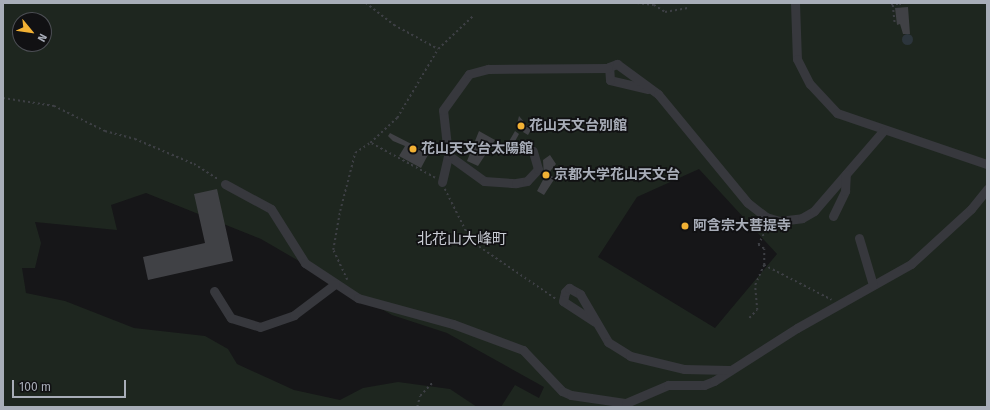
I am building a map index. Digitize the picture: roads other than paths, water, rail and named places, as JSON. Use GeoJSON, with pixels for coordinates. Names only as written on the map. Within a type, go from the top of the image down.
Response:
{"type":"FeatureCollection","features":[{"type":"Feature","properties":{"kind":"street"},"geometry":{"type":"LineString","coordinates":[[794,3],[797,58],[810,84],[837,113],[883,131],[985,161]]}},
{"type":"Feature","properties":{"kind":"street"},"geometry":{"type":"LineString","coordinates":[[442,182],[448,155],[443,110],[469,74],[488,69],[608,68],[617,64],[675,111],[748,202],[771,218],[802,218],[814,211],[883,131]]}},
{"type":"Feature","properties":{"kind":"street"},"geometry":{"type":"LineString","coordinates":[[608,68],[610,80],[648,89]]}},
{"type":"Feature","properties":{"kind":"street"},"geometry":{"type":"LineString","coordinates":[[448,155],[484,180],[516,184],[527,181],[538,170],[533,151]]}},
{"type":"Feature","properties":{"kind":"street"},"geometry":{"type":"LineString","coordinates":[[833,216],[845,191],[846,174]]}},
{"type":"Feature","properties":{"kind":"street"},"geometry":{"type":"LineString","coordinates":[[225,184],[271,209],[305,263],[358,298],[453,324],[523,350],[562,391],[571,395],[635,402],[668,385],[704,385],[840,304],[911,264],[971,209],[987,189]]}},
{"type":"Feature","properties":{"kind":"street"},"geometry":{"type":"LineString","coordinates":[[859,238],[873,285]]}},
{"type":"Feature","properties":{"kind":"street"},"geometry":{"type":"LineString","coordinates":[[214,291],[231,318],[260,327],[294,315],[335,284]]}},
{"type":"Feature","properties":{"kind":"street"},"geometry":{"type":"LineString","coordinates":[[594,322],[562,301],[565,292],[569,288],[580,294],[594,322],[608,342],[630,356],[684,369],[730,370]]}},
{"type":"Feature","properties":{"kind":"street"},"geometry":{"type":"LineString","coordinates":[[570,307],[577,304],[580,294]]}},
{"type":"Feature","properties":{"kind":"place","name":"花山天文台別館"},"geometry":{"type":"Point","coordinates":[521,126]}},
{"type":"Feature","properties":{"kind":"place","name":"花山天文台太陽館"},"geometry":{"type":"Point","coordinates":[413,149]}},
{"type":"Feature","properties":{"kind":"place","name":"京都大学花山天文台"},"geometry":{"type":"Point","coordinates":[546,175]}},
{"type":"Feature","properties":{"kind":"place","name":"阿含宗大菩提寺"},"geometry":{"type":"Point","coordinates":[685,226]}},
{"type":"Feature","properties":{"kind":"district","name":"北花山大峰町"},"geometry":{"type":"Point","coordinates":[462,240]}}]}
